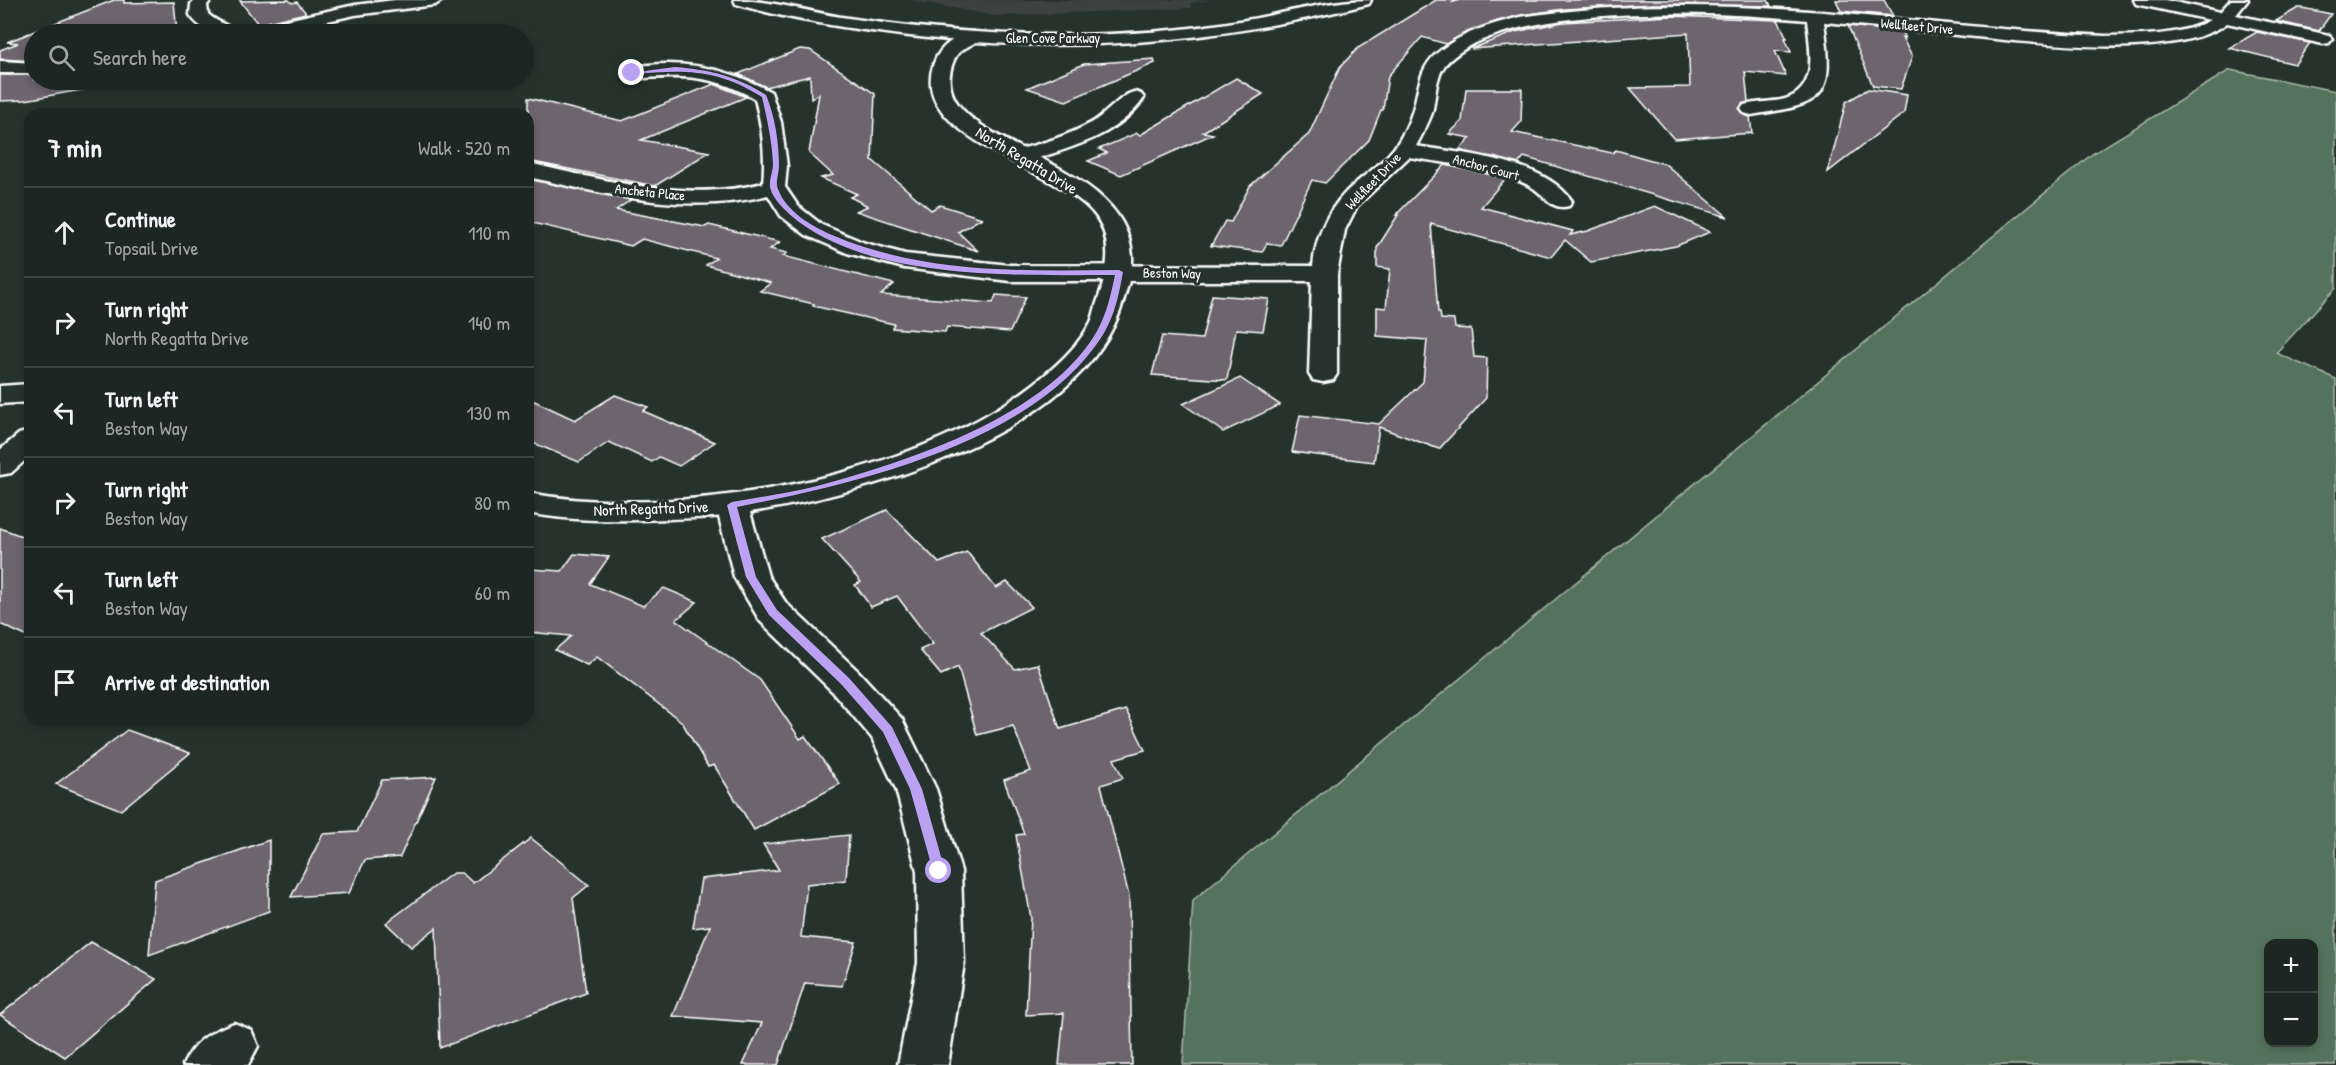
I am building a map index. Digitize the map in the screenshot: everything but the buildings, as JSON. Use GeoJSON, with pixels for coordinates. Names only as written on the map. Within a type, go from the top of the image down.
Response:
{"type":"FeatureCollection","features":[{"type":"Feature","properties":{"kind":"street"},"geometry":{"type":"LineString","coordinates":[[203,0],[199,4],[199,15],[208,24]]}},
{"type":"Feature","properties":{"kind":"street"},"geometry":{"type":"LineString","coordinates":[[292,24],[355,10],[435,0]]}},
{"type":"Feature","properties":{"kind":"street","name":"Glen Cove Parkway"},"geometry":{"type":"LineString","coordinates":[[742,0],[767,8],[824,20],[959,40],[1063,39],[1178,33],[1285,18],[1363,0]]}},
{"type":"Feature","properties":{"kind":"street","name":"Glen Cove Parkway"},"geometry":{"type":"LineString","coordinates":[[789,0],[878,18],[945,25],[1074,30],[1202,20],[1315,0]]}},
{"type":"Feature","properties":{"kind":"street"},"geometry":{"type":"LineString","coordinates":[[2142,0],[2323,39]]}},
{"type":"Feature","properties":{"kind":"street","name":"Wellfleet Drive"},"geometry":{"type":"LineString","coordinates":[[1323,374],[1325,324],[1323,274],[1325,252],[1333,228],[1349,202],[1383,172],[1403,150],[1421,114],[1428,79],[1441,59],[1482,34],[1521,22],[1636,3],[1726,8],[2040,37],[2138,40],[2188,34],[2219,23],[2240,0]]}},
{"type":"Feature","properties":{"kind":"street"},"geometry":{"type":"LineString","coordinates":[[1751,109],[1789,104],[1803,99],[1810,92],[1821,76],[1815,16]]}},
{"type":"Feature","properties":{"kind":"street","name":"North Regatta Drive"},"geometry":{"type":"LineString","coordinates":[[534,504],[555,509],[631,510],[732,505],[817,489],[901,463],[973,436],[1049,389],[1072,368],[1100,333],[1113,305],[1119,272],[1119,242],[1112,224],[1101,207],[1061,177],[972,129],[945,100],[938,82],[945,59],[959,40]]}},
{"type":"Feature","properties":{"kind":"street"},"geometry":{"type":"LineString","coordinates":[[0,67],[24,68]]}},
{"type":"Feature","properties":{"kind":"street"},"geometry":{"type":"LineString","coordinates":[[632,73],[675,69],[703,71],[741,81],[764,96],[771,122],[776,166],[774,187]]}},
{"type":"Feature","properties":{"kind":"street"},"geometry":{"type":"LineString","coordinates":[[1021,156],[1103,126],[1123,112],[1134,98]]}},
{"type":"Feature","properties":{"kind":"street","name":"Anchor Court"},"geometry":{"type":"LineString","coordinates":[[1403,150],[1492,165],[1539,182],[1562,201]]}},
{"type":"Feature","properties":{"kind":"street","name":"Ancheta Place"},"geometry":{"type":"LineString","coordinates":[[534,171],[629,192],[674,196],[738,195],[774,187]]}},
{"type":"Feature","properties":{"kind":"street","name":"Beston Way"},"geometry":{"type":"LineString","coordinates":[[774,187],[789,211],[814,230],[856,248],[904,261],[1010,273],[1323,274]]}},
{"type":"Feature","properties":{"kind":"street"},"geometry":{"type":"LineString","coordinates":[[0,395],[24,393]]}},
{"type":"Feature","properties":{"kind":"street"},"geometry":{"type":"LineString","coordinates":[[0,466],[24,445]]}},
{"type":"Feature","properties":{"kind":"street"},"geometry":{"type":"LineString","coordinates":[[732,505],[751,577],[773,612],[845,681],[888,730],[916,789],[939,871],[941,963],[923,1065]]}},
{"type":"Feature","properties":{"kind":"shaded area"},"geometry":{"type":"Polygon","coordinates":[[[910,0],[1213,0],[1190,3],[1191,8],[995,16],[910,0]]]}},
{"type":"Feature","properties":{"kind":"green space"},"geometry":{"type":"Polygon","coordinates":[[[2230,70],[2336,91],[2336,288],[2276,353],[2336,379],[2336,1065],[1183,1065],[1193,900],[2092,154],[2230,70]]]}},
{"type":"Feature","properties":{"kind":"route"},"geometry":{"type":"LineString","coordinates":[[632,73],[675,69],[703,71],[741,81],[764,96],[771,122],[776,166],[774,187],[789,211],[814,230],[856,248],[904,261],[962,269],[1010,273],[1119,272],[1113,305],[1100,333],[1072,368],[1049,389],[1020,408],[973,436],[901,463],[817,489],[732,505],[751,577],[773,612],[845,681],[888,730],[916,789],[939,871]]}}]}
